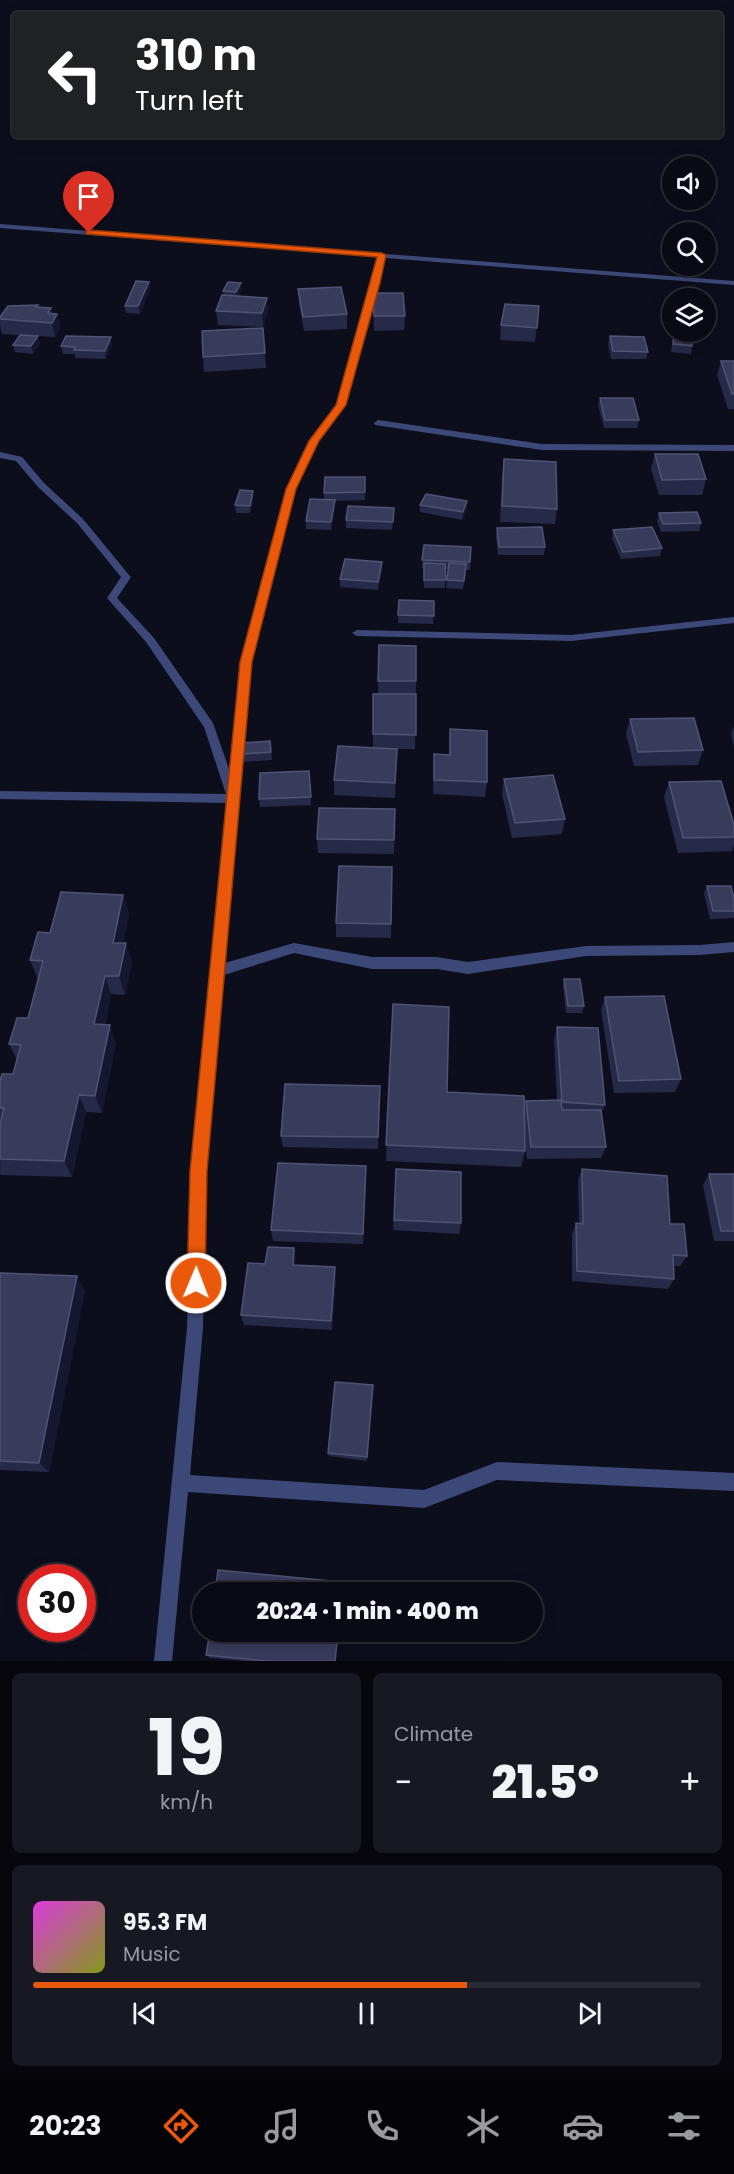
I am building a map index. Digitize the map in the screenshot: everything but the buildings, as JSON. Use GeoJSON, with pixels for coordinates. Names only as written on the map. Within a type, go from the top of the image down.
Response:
{"type":"FeatureCollection","features":[{"type":"Feature","properties":{"kind":"street"},"geometry":{"type":"LineString","coordinates":[[0,226],[734,283]]}},
{"type":"Feature","properties":{"kind":"street"},"geometry":{"type":"LineString","coordinates":[[163,1661],[195,1328],[199,1171],[246,662],[291,489],[314,441],[341,405],[382,255]]}},
{"type":"Feature","properties":{"kind":"street"},"geometry":{"type":"LineString","coordinates":[[378,423],[542,447],[734,448]]}},
{"type":"Feature","properties":{"kind":"street"},"geometry":{"type":"LineString","coordinates":[[0,454],[19,459],[40,485],[80,521],[126,578],[112,598],[150,640],[209,726],[233,799]]}},
{"type":"Feature","properties":{"kind":"street"},"geometry":{"type":"LineString","coordinates":[[357,633],[571,638],[734,620]]}},
{"type":"Feature","properties":{"kind":"street"},"geometry":{"type":"LineString","coordinates":[[0,795],[233,799]]}},
{"type":"Feature","properties":{"kind":"street"},"geometry":{"type":"LineString","coordinates":[[217,970],[294,948],[372,963],[437,963],[468,968],[586,951],[700,950],[734,947]]}},
{"type":"Feature","properties":{"kind":"street"},"geometry":{"type":"LineString","coordinates":[[180,1483],[424,1499],[497,1471],[734,1482]]}},
{"type":"Feature","properties":{"kind":"route"},"geometry":{"type":"LineString","coordinates":[[89,233],[382,255],[341,405],[314,441],[291,489],[246,662],[199,1171],[196,1283]]}}]}
